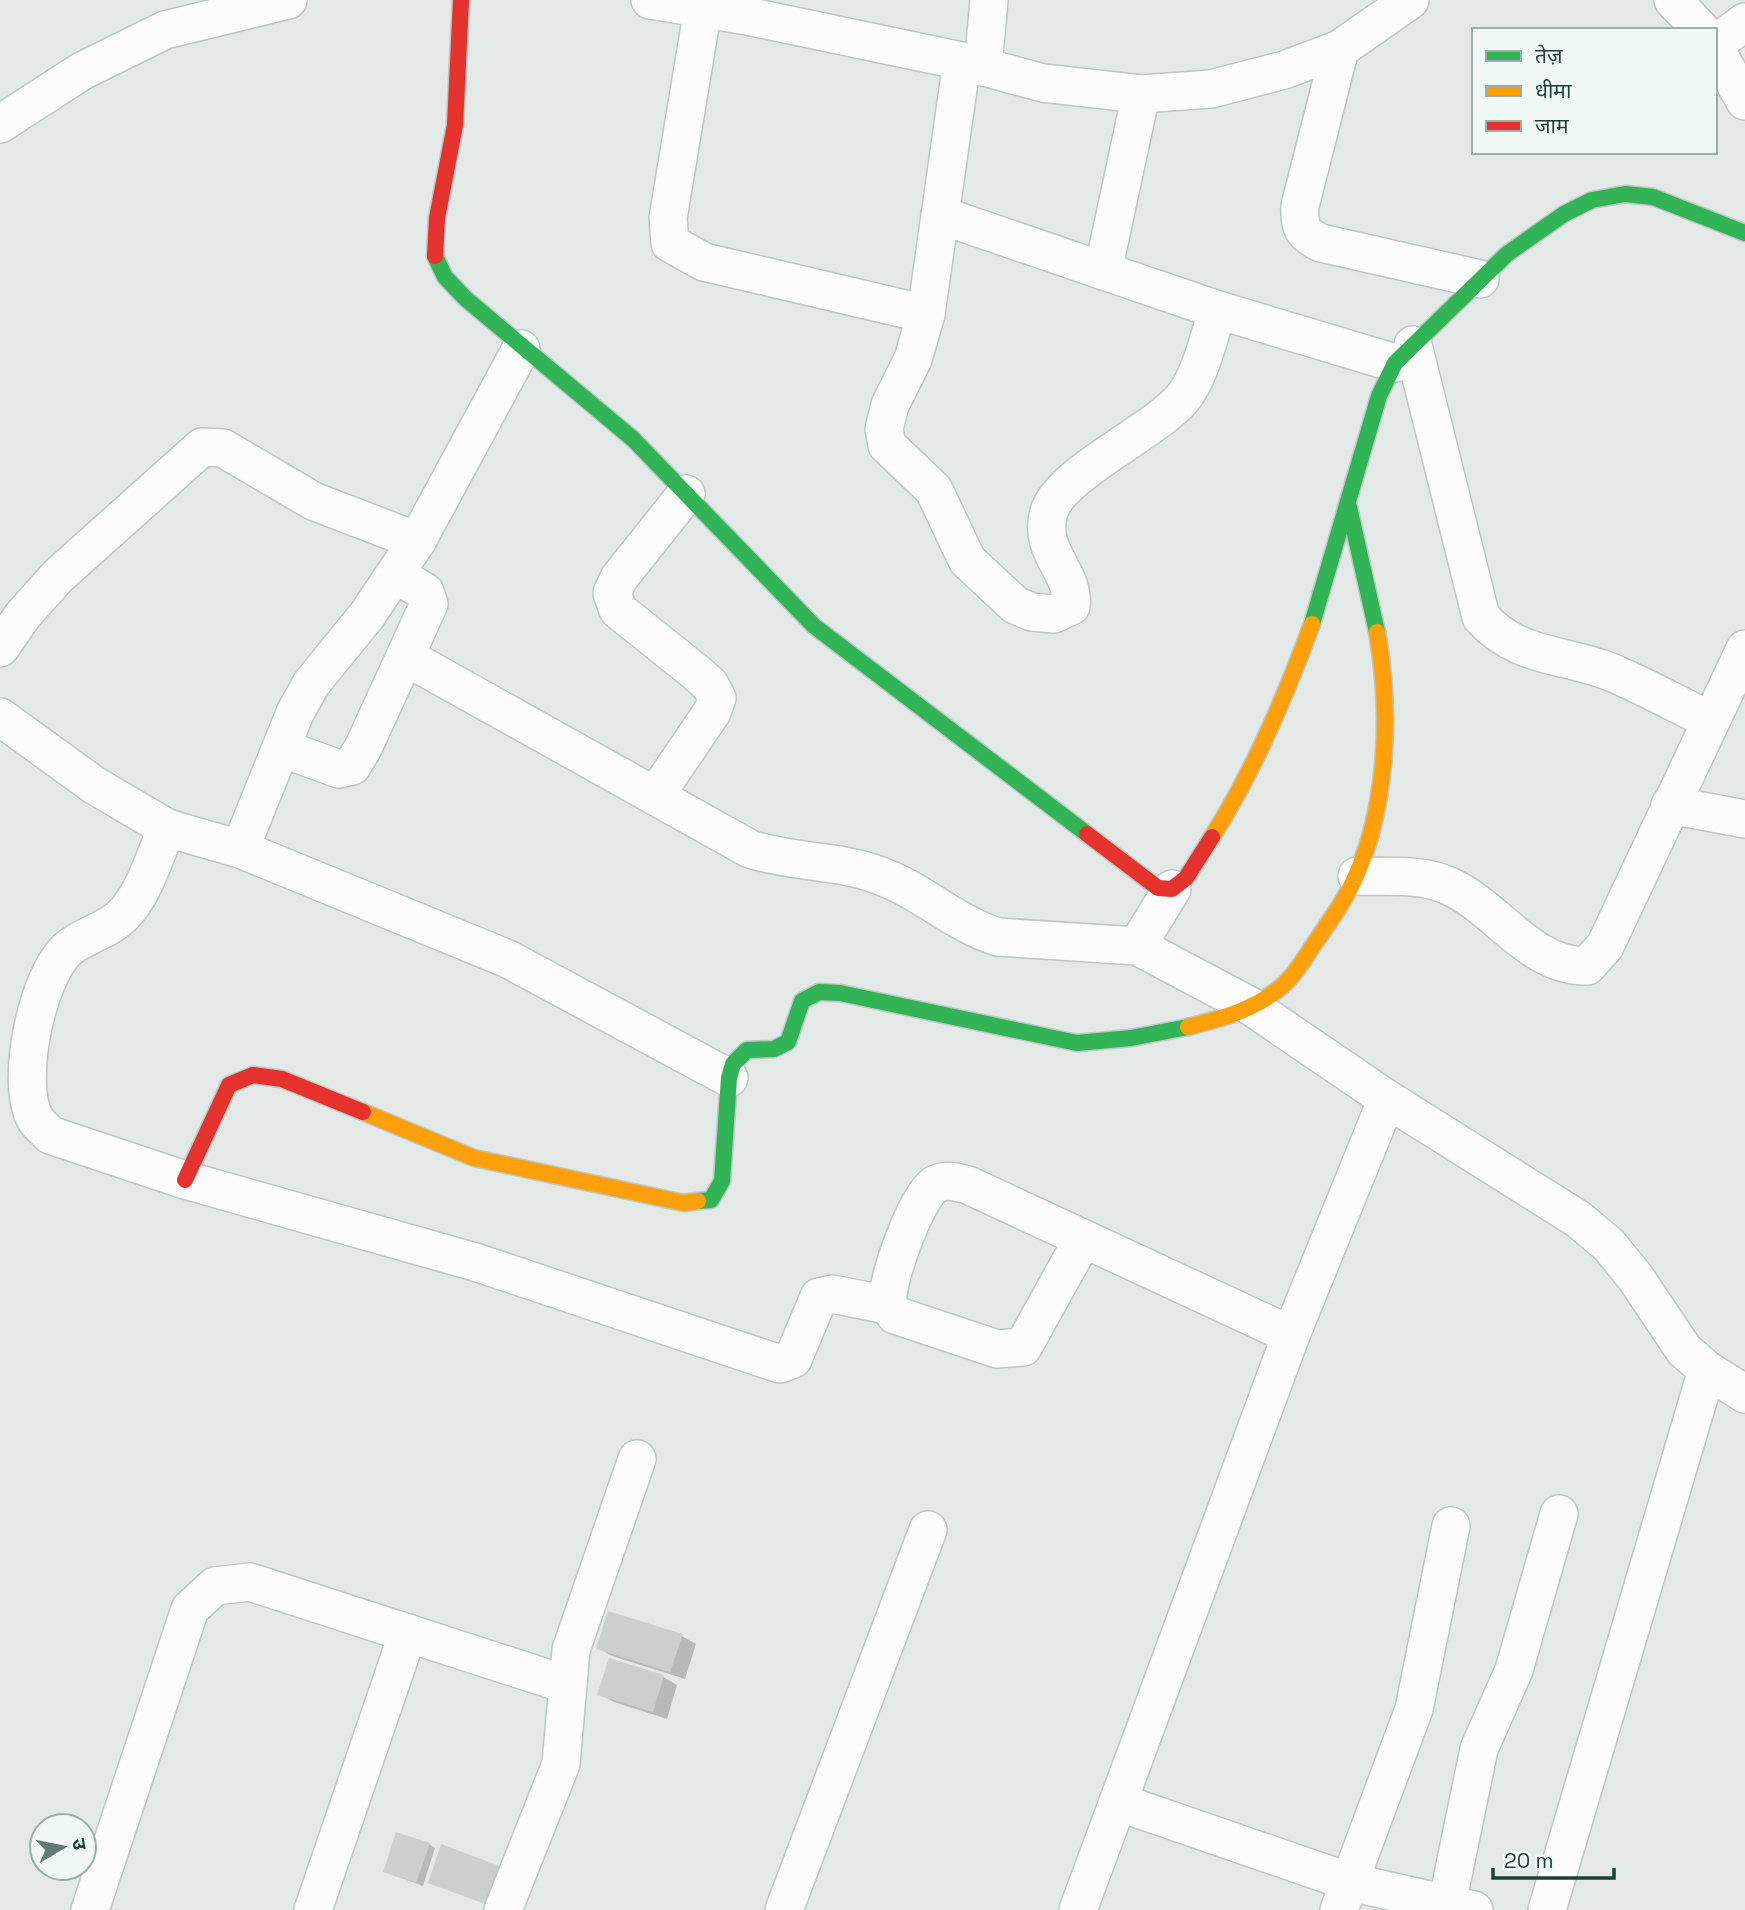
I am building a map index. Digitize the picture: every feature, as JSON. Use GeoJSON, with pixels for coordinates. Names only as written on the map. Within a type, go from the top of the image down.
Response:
{"type":"FeatureCollection","features":[{"type":"Feature","properties":{"kind":"street"},"geometry":{"type":"LineString","coordinates":[[0,124],[82,72],[165,30],[288,0]]}},
{"type":"Feature","properties":{"kind":"street"},"geometry":{"type":"LineString","coordinates":[[461,0],[456,116],[435,236],[435,258],[446,279],[521,349],[607,415],[814,626],[1143,878],[1158,888],[1172,889]]}},
{"type":"Feature","properties":{"kind":"street"},"geometry":{"type":"LineString","coordinates":[[650,0],[703,8],[748,8],[1043,83],[1141,94],[1211,89],[1283,70],[1340,49],[1410,0]]}},
{"type":"Feature","properties":{"kind":"street"},"geometry":{"type":"LineString","coordinates":[[989,0],[940,215],[926,314],[917,348],[890,405],[884,429],[887,446],[934,490],[967,561],[1015,605],[1032,612],[1054,614],[1071,606],[1073,591],[1050,552],[1047,533],[1052,502],[1065,487],[1152,425],[1181,400],[1192,385],[1218,310]]}},
{"type":"Feature","properties":{"kind":"street"},"geometry":{"type":"LineString","coordinates":[[1673,0],[1699,28]]}},
{"type":"Feature","properties":{"kind":"street"},"geometry":{"type":"LineString","coordinates":[[703,8],[668,218],[670,243],[704,262],[926,314]]}},
{"type":"Feature","properties":{"kind":"street"},"geometry":{"type":"LineString","coordinates":[[1717,44],[1745,22]]}},
{"type":"Feature","properties":{"kind":"street"},"geometry":{"type":"LineString","coordinates":[[1340,49],[1300,206],[1299,223],[1305,236],[1321,243],[1480,279]]}},
{"type":"Feature","properties":{"kind":"street"},"geometry":{"type":"LineString","coordinates":[[1717,50],[1745,101]]}},
{"type":"Feature","properties":{"kind":"street"},"geometry":{"type":"LineString","coordinates":[[1103,271],[1141,94]]}},
{"type":"Feature","properties":{"kind":"street"},"geometry":{"type":"LineString","coordinates":[[1137,946],[1172,889],[1186,878],[1220,829],[1252,772],[1310,634],[1379,396],[1404,354],[1507,254],[1564,214],[1591,200],[1625,194],[1653,197],[1725,228],[1745,233]]}},
{"type":"Feature","properties":{"kind":"street"},"geometry":{"type":"LineString","coordinates":[[940,215],[1218,310],[1404,354]]}},
{"type":"Feature","properties":{"kind":"street"},"geometry":{"type":"LineString","coordinates":[[240,849],[281,748],[311,684],[367,615],[417,541],[521,349]]}},
{"type":"Feature","properties":{"kind":"street"},"geometry":{"type":"LineString","coordinates":[[1404,354],[1481,617],[1497,635],[1523,648],[1612,672],[1710,720]]}},
{"type":"Feature","properties":{"kind":"street"},"geometry":{"type":"LineString","coordinates":[[0,648],[23,615],[58,576],[202,447],[223,448],[313,501],[417,541]]}},
{"type":"Feature","properties":{"kind":"street"},"geometry":{"type":"LineString","coordinates":[[655,796],[712,712],[718,698],[710,685],[698,674],[618,610],[612,593],[620,578],[686,495]]}},
{"type":"Feature","properties":{"kind":"street"},"geometry":{"type":"LineString","coordinates":[[185,1180],[229,1085],[253,1075],[282,1079],[474,1158],[684,1203],[711,1200],[722,1181],[729,1078],[733,1064],[747,1050],[774,1049],[788,1042],[802,1001],[819,992],[840,993],[1049,1039],[1083,1043],[1125,1038],[1218,1019],[1252,1007],[1277,991],[1299,967],[1357,876],[1369,834],[1382,755],[1384,687],[1374,623],[1347,501]]}},
{"type":"Feature","properties":{"kind":"street"},"geometry":{"type":"LineString","coordinates":[[281,748],[339,769],[352,766],[429,604],[425,592],[395,574]]}},
{"type":"Feature","properties":{"kind":"street"},"geometry":{"type":"LineString","coordinates":[[1357,876],[1423,878],[1448,885],[1468,897],[1547,958],[1569,966],[1587,966],[1605,947],[1745,649]]}},
{"type":"Feature","properties":{"kind":"street"},"geometry":{"type":"LineString","coordinates":[[406,657],[750,849],[776,857],[851,867],[878,874],[978,931],[1015,940],[1137,946],[1252,1007],[1387,1099],[1578,1219],[1609,1245],[1684,1350],[1707,1370],[1745,1394]]}},
{"type":"Feature","properties":{"kind":"street"},"geometry":{"type":"LineString","coordinates":[[0,716],[93,785],[167,828],[240,849],[508,959],[729,1078]]}},
{"type":"Feature","properties":{"kind":"street"},"geometry":{"type":"LineString","coordinates":[[1670,805],[1745,819]]}},
{"type":"Feature","properties":{"kind":"street"},"geometry":{"type":"LineString","coordinates":[[167,828],[137,895],[124,915],[69,948],[53,967],[40,995],[14,1093],[50,1135],[185,1180],[475,1262],[780,1364],[793,1359],[819,1297],[832,1294],[888,1305]]}},
{"type":"Feature","properties":{"kind":"street"},"geometry":{"type":"LineString","coordinates":[[1078,1910],[1291,1335],[1387,1099]]}},
{"type":"Feature","properties":{"kind":"street"},"geometry":{"type":"LineString","coordinates":[[1083,1239],[1023,1347],[997,1349],[895,1315],[888,1305],[888,1289],[918,1205],[934,1184],[951,1180],[968,1185],[1291,1335]]}},
{"type":"Feature","properties":{"kind":"street"},"geometry":{"type":"LineString","coordinates":[[1547,1910],[1707,1370]]}},
{"type":"Feature","properties":{"kind":"street"},"geometry":{"type":"LineString","coordinates":[[503,1910],[561,1764],[571,1650],[637,1459]]}},
{"type":"Feature","properties":{"kind":"street"},"geometry":{"type":"LineString","coordinates":[[1118,1802],[1345,1896],[1460,1907],[1479,1749],[1514,1670],[1559,1514]]}},
{"type":"Feature","properties":{"kind":"street"},"geometry":{"type":"LineString","coordinates":[[1345,1896],[1414,1709],[1451,1526]]}},
{"type":"Feature","properties":{"kind":"street"},"geometry":{"type":"LineString","coordinates":[[784,1910],[928,1531]]}},
{"type":"Feature","properties":{"kind":"street"},"geometry":{"type":"LineString","coordinates":[[90,1910],[190,1609],[215,1586],[250,1582],[568,1685]]}},
{"type":"Feature","properties":{"kind":"street"},"geometry":{"type":"LineString","coordinates":[[313,1910],[408,1633]]}},
{"type":"Feature","properties":{"kind":"building"},"geometry":{"type":"Polygon","coordinates":[[[608,1611],[683,1634],[670,1672],[596,1649],[608,1611]]]}},
{"type":"Feature","properties":{"kind":"building"},"geometry":{"type":"Polygon","coordinates":[[[609,1658],[664,1675],[653,1712],[597,1695],[609,1658]]]}},
{"type":"Feature","properties":{"kind":"building"},"geometry":{"type":"Polygon","coordinates":[[[396,1832],[430,1843],[416,1883],[383,1872],[396,1832]]]}},
{"type":"Feature","properties":{"kind":"building"},"geometry":{"type":"Polygon","coordinates":[[[441,1844],[510,1870],[496,1908],[428,1883],[441,1844]]]}},
{"type":"Feature","properties":{"kind":"traffic: fast"},"geometry":{"type":"LineString","coordinates":[[1312,624],[1379,396],[1395,363],[1507,254],[1564,214],[1592,200],[1625,194],[1653,197],[1745,233]]}},
{"type":"Feature","properties":{"kind":"traffic: fast"},"geometry":{"type":"LineString","coordinates":[[435,256],[445,277],[466,299],[633,439],[814,626],[1087,834]]}},
{"type":"Feature","properties":{"kind":"traffic: fast"},"geometry":{"type":"LineString","coordinates":[[1349,507],[1377,632]]}},
{"type":"Feature","properties":{"kind":"traffic: fast"},"geometry":{"type":"LineString","coordinates":[[698,1201],[711,1200],[722,1181],[729,1078],[733,1064],[747,1050],[774,1049],[788,1042],[802,1001],[819,992],[840,993],[1077,1043],[1131,1038],[1188,1027]]}},
{"type":"Feature","properties":{"kind":"traffic: slow"},"geometry":{"type":"LineString","coordinates":[[1212,837],[1268,734],[1312,624]]}},
{"type":"Feature","properties":{"kind":"traffic: slow"},"geometry":{"type":"LineString","coordinates":[[1188,1027],[1245,1009],[1282,986],[1304,959],[1351,886],[1366,850],[1374,820],[1384,757],[1384,693],[1377,632]]}},
{"type":"Feature","properties":{"kind":"traffic: slow"},"geometry":{"type":"LineString","coordinates":[[363,1112],[474,1158],[684,1203],[698,1201]]}},
{"type":"Feature","properties":{"kind":"traffic: jam"},"geometry":{"type":"LineString","coordinates":[[435,256],[437,218],[455,125],[461,0]]}},
{"type":"Feature","properties":{"kind":"traffic: jam"},"geometry":{"type":"LineString","coordinates":[[1087,834],[1158,888],[1172,889],[1186,878],[1212,837]]}},
{"type":"Feature","properties":{"kind":"traffic: jam"},"geometry":{"type":"LineString","coordinates":[[185,1180],[229,1085],[253,1075],[282,1079],[363,1112]]}}]}
